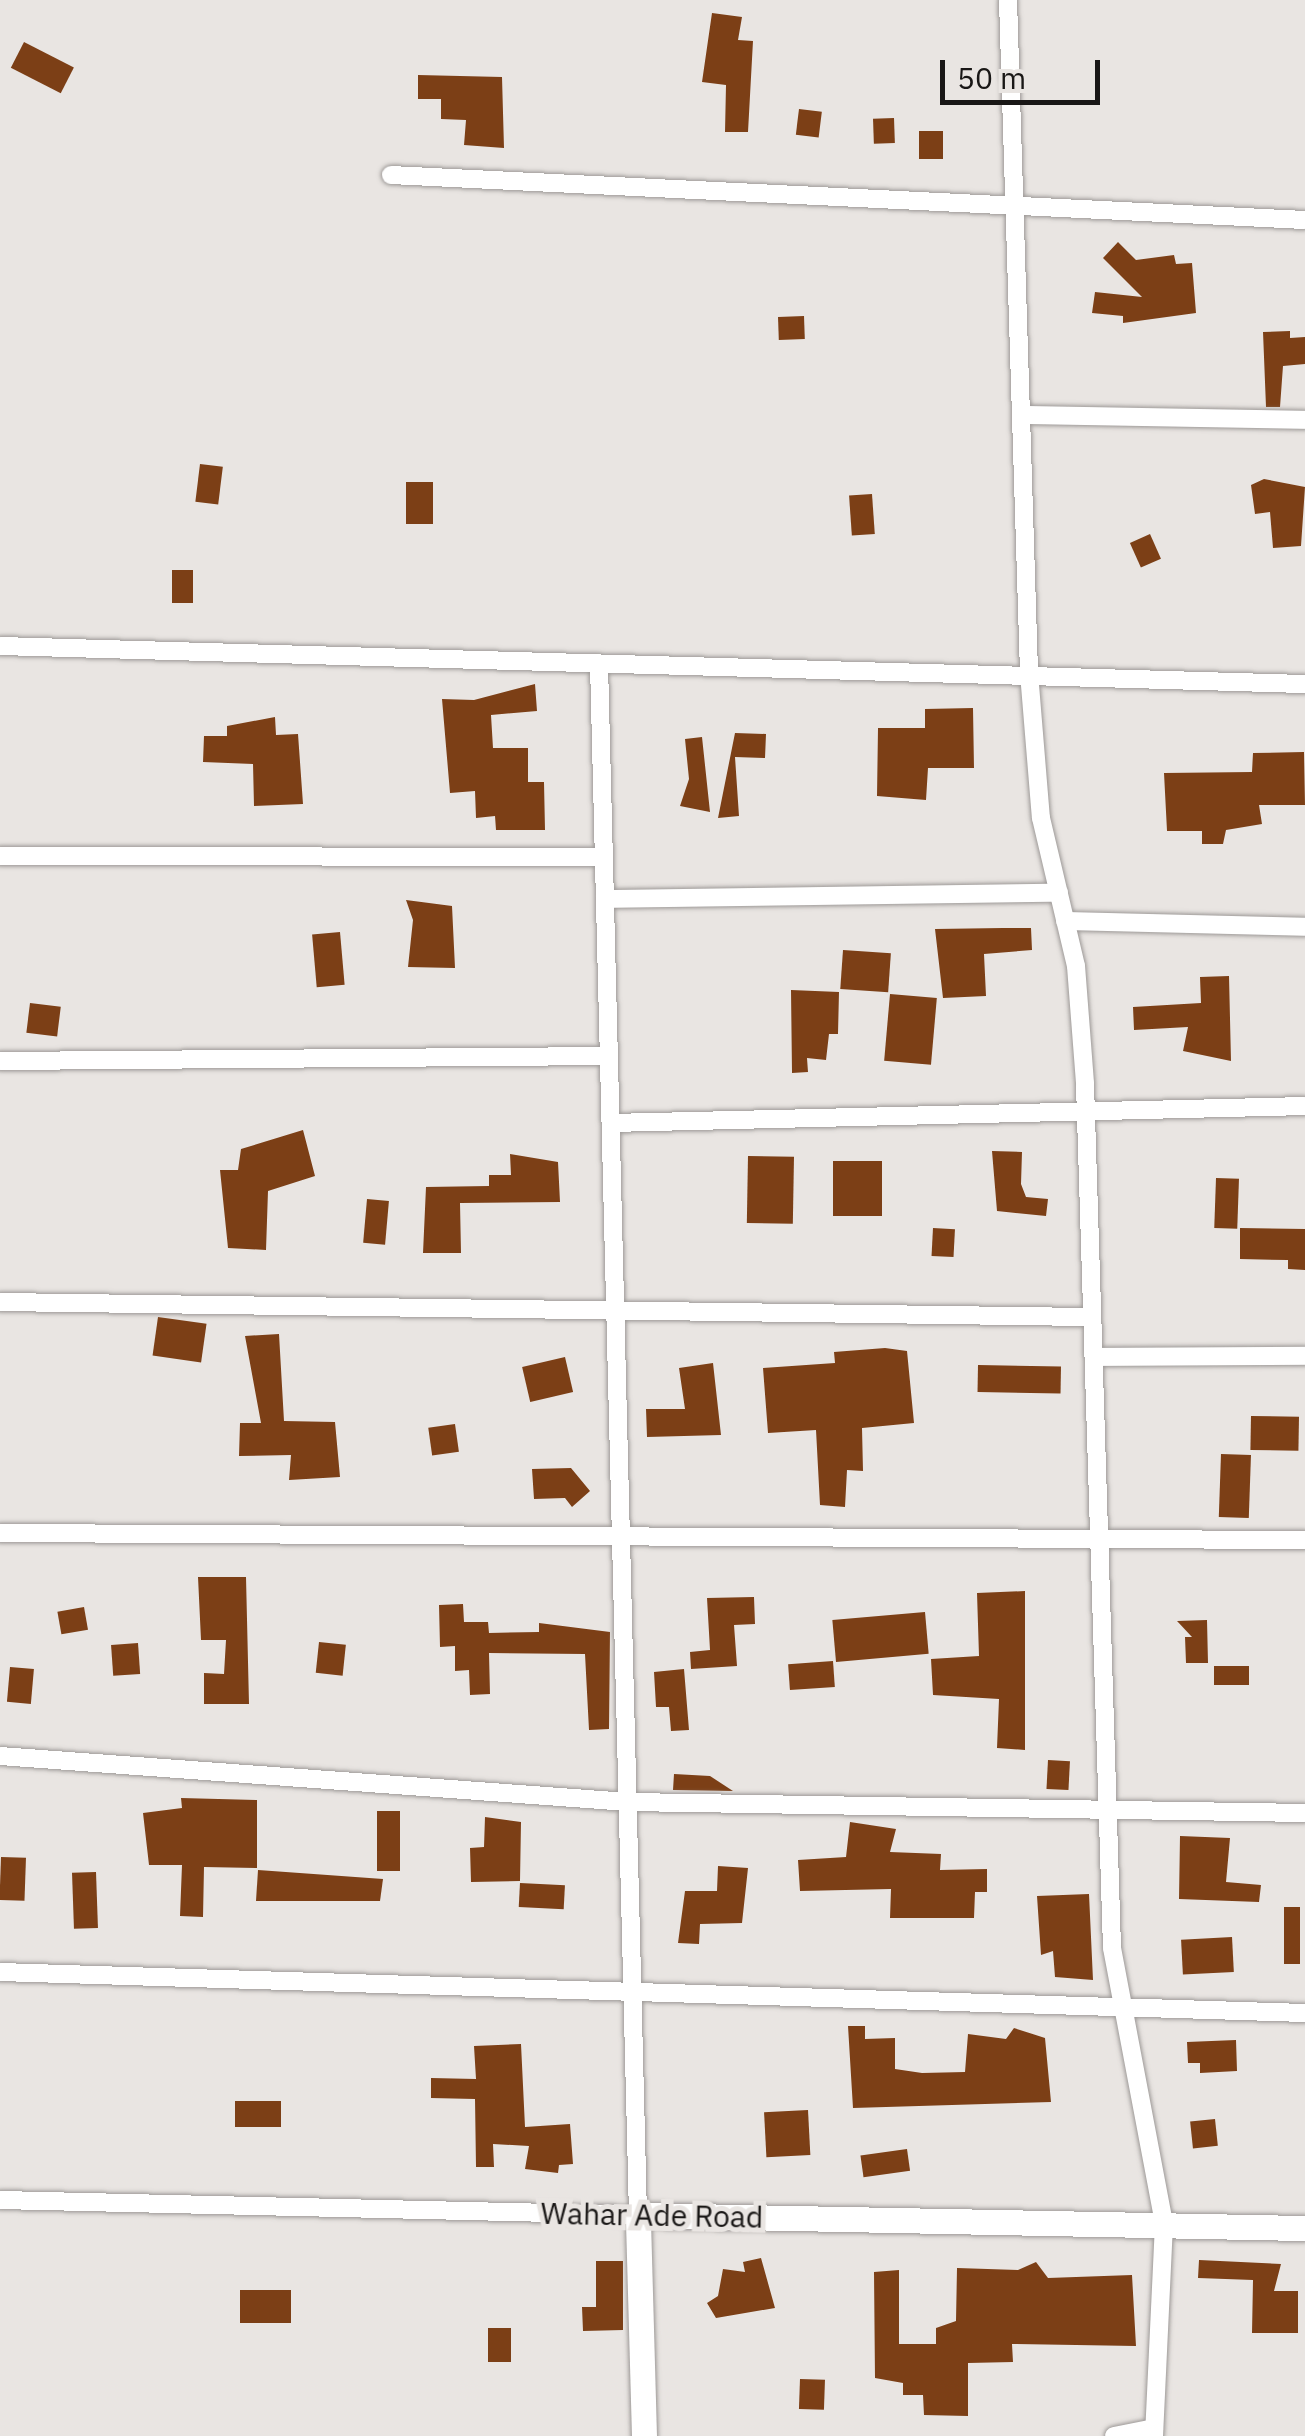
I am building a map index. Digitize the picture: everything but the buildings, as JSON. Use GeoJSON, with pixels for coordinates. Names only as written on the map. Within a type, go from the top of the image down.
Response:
{"type":"FeatureCollection","features":[{"type":"Feature","properties":{"kind":"street"},"geometry":{"type":"LineString","coordinates":[[1008,0],[1029,673],[1042,818],[1065,921],[1086,1109],[1112,1948],[1164,2224],[1154,2432],[1114,2436]]}},
{"type":"Feature","properties":{"kind":"street"},"geometry":{"type":"LineString","coordinates":[[391,175],[1017,202],[1305,220]]}},
{"type":"Feature","properties":{"kind":"street"},"geometry":{"type":"LineString","coordinates":[[1022,415],[1305,420]]}},
{"type":"Feature","properties":{"kind":"street"},"geometry":{"type":"LineString","coordinates":[[0,646],[1305,684]]}},
{"type":"Feature","properties":{"kind":"street"},"geometry":{"type":"LineString","coordinates":[[599,666],[644,2436]]}},
{"type":"Feature","properties":{"kind":"street"},"geometry":{"type":"LineString","coordinates":[[0,856],[604,857]]}},
{"type":"Feature","properties":{"kind":"street"},"geometry":{"type":"LineString","coordinates":[[605,899],[1059,893]]}},
{"type":"Feature","properties":{"kind":"street"},"geometry":{"type":"LineString","coordinates":[[1065,921],[1305,927]]}},
{"type":"Feature","properties":{"kind":"street"},"geometry":{"type":"LineString","coordinates":[[0,1061],[609,1056]]}},
{"type":"Feature","properties":{"kind":"street"},"geometry":{"type":"LineString","coordinates":[[610,1123],[1305,1106]]}},
{"type":"Feature","properties":{"kind":"street"},"geometry":{"type":"LineString","coordinates":[[0,1302],[615,1316],[1092,1316]]}},
{"type":"Feature","properties":{"kind":"street"},"geometry":{"type":"LineString","coordinates":[[1094,1357],[1305,1356]]}},
{"type":"Feature","properties":{"kind":"street"},"geometry":{"type":"LineString","coordinates":[[0,1533],[1100,1542],[1305,1540]]}},
{"type":"Feature","properties":{"kind":"street"},"geometry":{"type":"LineString","coordinates":[[0,1756],[628,1802],[1305,1812]]}},
{"type":"Feature","properties":{"kind":"street"},"geometry":{"type":"LineString","coordinates":[[0,1972],[1126,2012],[1305,2013]]}},
{"type":"Feature","properties":{"kind":"street","name":"Wahar Ade Road"},"geometry":{"type":"LineString","coordinates":[[0,2200],[1305,2228]]}}]}
